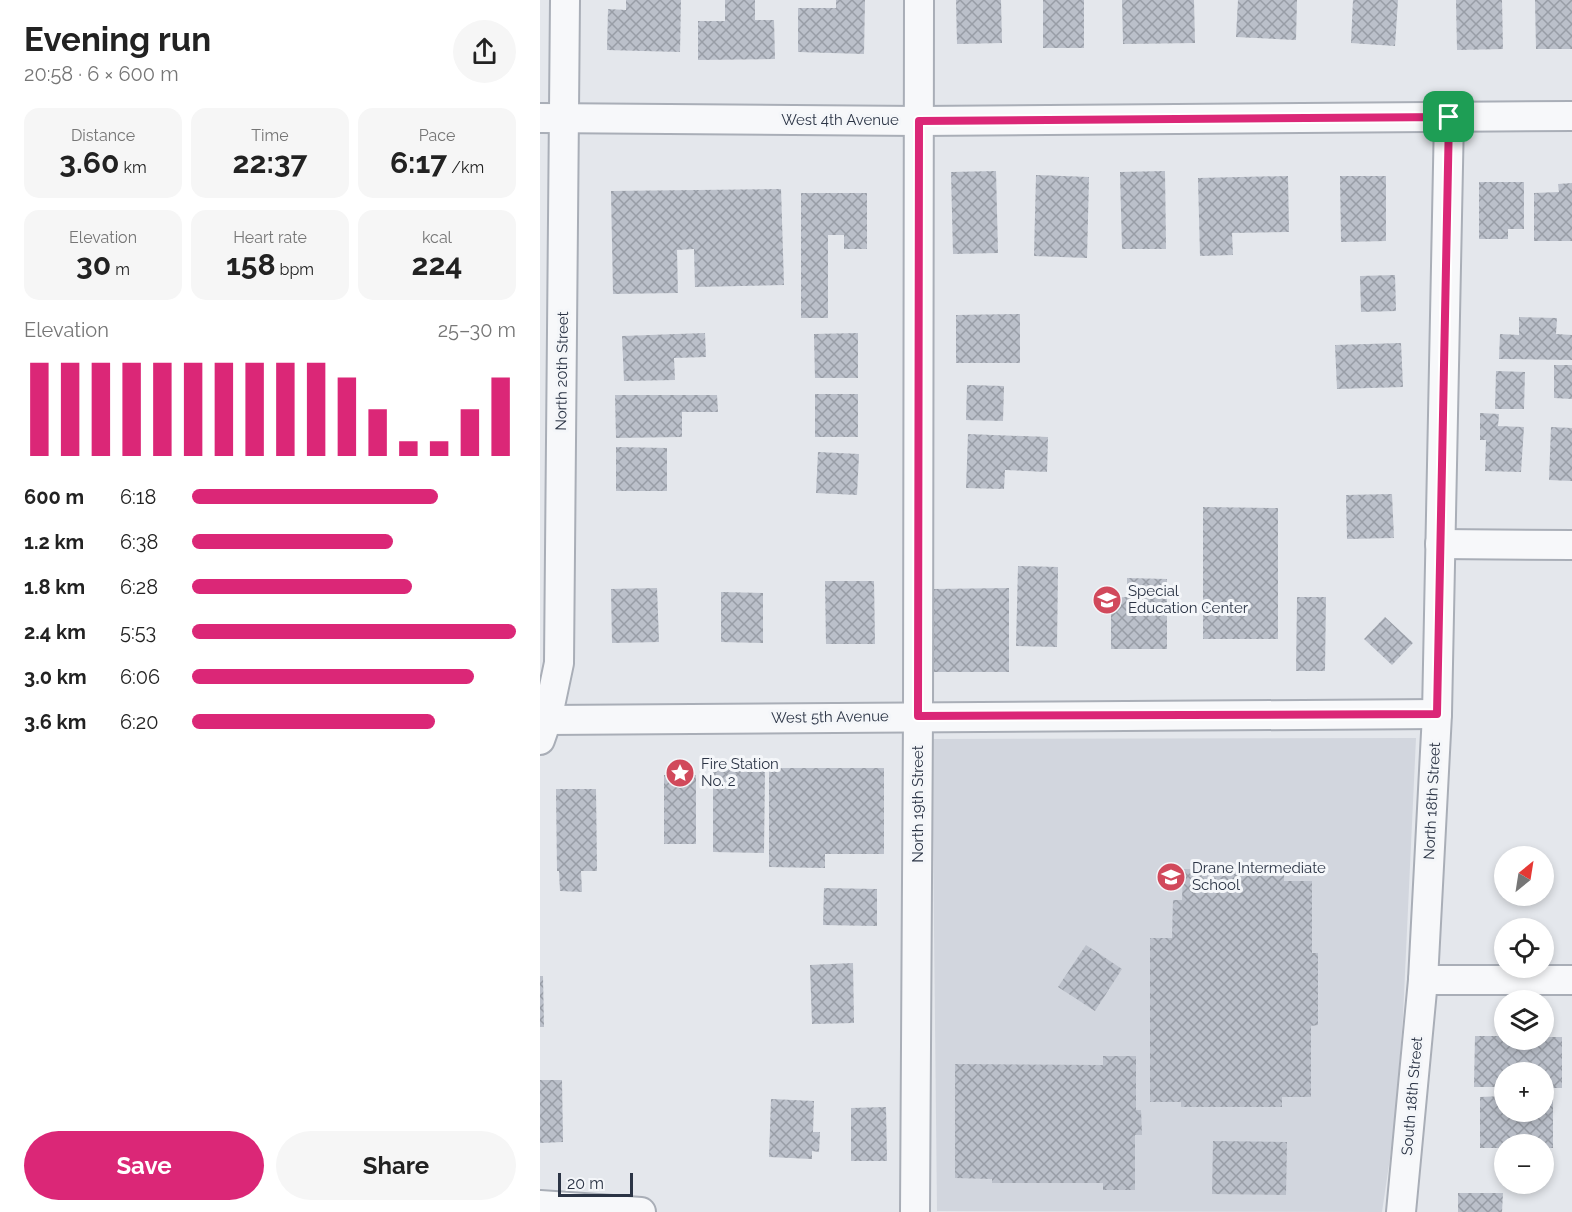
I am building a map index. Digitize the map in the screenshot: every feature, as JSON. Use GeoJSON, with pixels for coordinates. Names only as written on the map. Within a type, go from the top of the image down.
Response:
{"type":"FeatureCollection","features":[{"type":"Feature","properties":{"kind":"street","name":"North 20th Street"},"geometry":{"type":"LineString","coordinates":[[543,730],[559,663],[550,562],[552,118],[565,0]]}},
{"type":"Feature","properties":{"kind":"street","name":"North 19th Street"},"geometry":{"type":"LineString","coordinates":[[915,1212],[919,0]]}},
{"type":"Feature","properties":{"kind":"street","name":"West 4th Avenue"},"geometry":{"type":"LineString","coordinates":[[552,118],[919,121],[1572,116]]}},
{"type":"Feature","properties":{"kind":"street","name":"North 18th Street"},"geometry":{"type":"LineString","coordinates":[[1423,980],[1437,714],[1449,117]]}},
{"type":"Feature","properties":{"kind":"street"},"geometry":{"type":"LineString","coordinates":[[1440,544],[1572,545]]}},
{"type":"Feature","properties":{"kind":"street","name":"West 5th Avenue"},"geometry":{"type":"LineString","coordinates":[[543,730],[918,716],[1437,714]]}},
{"type":"Feature","properties":{"kind":"street"},"geometry":{"type":"LineString","coordinates":[[1423,980],[1572,980]]}},
{"type":"Feature","properties":{"kind":"street","name":"South 18th Street"},"geometry":{"type":"LineString","coordinates":[[1401,1212],[1423,980]]}},
{"type":"Feature","properties":{"kind":"street"},"geometry":{"type":"LineString","coordinates":[[540,1205],[641,1212]]}},
{"type":"Feature","properties":{"kind":"shaded area","name":"Drane Intermediate School"},"geometry":{"type":"Polygon","coordinates":[[[1416,738],[1403,1016],[1395,1124],[1382,1212],[937,1211],[932,739],[1416,738]]]}},
{"type":"Feature","properties":{"kind":"building"},"geometry":{"type":"Polygon","coordinates":[[[626,0],[681,0],[680,52],[607,50],[608,9],[626,10],[626,0]]]}},
{"type":"Feature","properties":{"kind":"building"},"geometry":{"type":"Polygon","coordinates":[[[725,0],[755,0],[755,20],[774,20],[775,59],[698,60],[698,21],[725,21],[725,0]]]}},
{"type":"Feature","properties":{"kind":"building"},"geometry":{"type":"Polygon","coordinates":[[[836,0],[865,0],[864,54],[798,52],[798,8],[836,8],[836,0]]]}},
{"type":"Feature","properties":{"kind":"building"},"geometry":{"type":"Polygon","coordinates":[[[956,0],[1001,0],[1002,43],[957,44],[956,0]]]}},
{"type":"Feature","properties":{"kind":"building"},"geometry":{"type":"Polygon","coordinates":[[[1043,0],[1084,0],[1084,48],[1043,48],[1043,0]]]}},
{"type":"Feature","properties":{"kind":"building"},"geometry":{"type":"Polygon","coordinates":[[[1122,0],[1194,0],[1195,43],[1123,44],[1122,0]]]}},
{"type":"Feature","properties":{"kind":"building"},"geometry":{"type":"Polygon","coordinates":[[[1238,0],[1297,0],[1296,40],[1236,37],[1238,0]]]}},
{"type":"Feature","properties":{"kind":"building"},"geometry":{"type":"Polygon","coordinates":[[[1353,0],[1398,0],[1395,46],[1351,43],[1353,0]]]}},
{"type":"Feature","properties":{"kind":"building"},"geometry":{"type":"Polygon","coordinates":[[[1456,0],[1502,0],[1503,49],[1457,50],[1456,0]]]}},
{"type":"Feature","properties":{"kind":"building"},"geometry":{"type":"Polygon","coordinates":[[[1535,0],[1572,0],[1572,49],[1536,49],[1535,0]]]}},
{"type":"Feature","properties":{"kind":"building"},"geometry":{"type":"Polygon","coordinates":[[[996,171],[998,253],[953,254],[951,172],[996,171]]]}},
{"type":"Feature","properties":{"kind":"building"},"geometry":{"type":"Polygon","coordinates":[[[1165,171],[1166,249],[1122,249],[1120,172],[1165,171]]]}},
{"type":"Feature","properties":{"kind":"building"},"geometry":{"type":"Polygon","coordinates":[[[1036,175],[1089,177],[1087,258],[1034,256],[1036,175]]]}},
{"type":"Feature","properties":{"kind":"building"},"geometry":{"type":"Polygon","coordinates":[[[1288,176],[1289,232],[1232,233],[1233,255],[1200,256],[1198,178],[1288,176]]]}},
{"type":"Feature","properties":{"kind":"building"},"geometry":{"type":"Polygon","coordinates":[[[1340,176],[1386,176],[1386,241],[1341,242],[1340,176]]]}},
{"type":"Feature","properties":{"kind":"building"},"geometry":{"type":"Polygon","coordinates":[[[1479,182],[1524,182],[1524,229],[1508,229],[1508,239],[1479,239],[1479,182]]]}},
{"type":"Feature","properties":{"kind":"building"},"geometry":{"type":"Polygon","coordinates":[[[1572,183],[1572,241],[1534,241],[1534,193],[1559,192],[1558,184],[1572,183]]]}},
{"type":"Feature","properties":{"kind":"building"},"geometry":{"type":"Polygon","coordinates":[[[781,189],[784,285],[695,287],[694,249],[677,250],[678,293],[613,294],[611,191],[781,189]]]}},
{"type":"Feature","properties":{"kind":"building"},"geometry":{"type":"Polygon","coordinates":[[[801,193],[867,193],[867,249],[844,249],[844,235],[828,235],[828,318],[801,318],[801,193]]]}},
{"type":"Feature","properties":{"kind":"building"},"geometry":{"type":"Polygon","coordinates":[[[1395,275],[1396,311],[1361,312],[1360,276],[1395,275]]]}},
{"type":"Feature","properties":{"kind":"building"},"geometry":{"type":"Polygon","coordinates":[[[1020,314],[1020,363],[956,363],[956,315],[1020,314]]]}},
{"type":"Feature","properties":{"kind":"building"},"geometry":{"type":"Polygon","coordinates":[[[1519,317],[1557,318],[1556,334],[1572,335],[1572,360],[1499,359],[1500,334],[1519,335],[1519,317]]]}},
{"type":"Feature","properties":{"kind":"building"},"geometry":{"type":"Polygon","coordinates":[[[705,333],[706,357],[674,358],[675,380],[624,381],[622,336],[705,333]]]}},
{"type":"Feature","properties":{"kind":"building"},"geometry":{"type":"Polygon","coordinates":[[[858,333],[858,378],[815,378],[814,334],[858,333]]]}},
{"type":"Feature","properties":{"kind":"building"},"geometry":{"type":"Polygon","coordinates":[[[1401,343],[1403,387],[1337,389],[1335,345],[1401,343]]]}},
{"type":"Feature","properties":{"kind":"building"},"geometry":{"type":"Polygon","coordinates":[[[1554,365],[1572,365],[1572,399],[1554,398],[1554,365]]]}},
{"type":"Feature","properties":{"kind":"building"},"geometry":{"type":"Polygon","coordinates":[[[1496,371],[1525,372],[1524,409],[1495,409],[1496,371]]]}},
{"type":"Feature","properties":{"kind":"building"},"geometry":{"type":"Polygon","coordinates":[[[967,385],[1004,386],[1003,421],[966,420],[967,385]]]}},
{"type":"Feature","properties":{"kind":"building"},"geometry":{"type":"Polygon","coordinates":[[[815,394],[858,394],[858,437],[815,437],[815,394]]]}},
{"type":"Feature","properties":{"kind":"building"},"geometry":{"type":"Polygon","coordinates":[[[615,395],[717,395],[718,412],[682,412],[682,437],[616,438],[615,395]]]}},
{"type":"Feature","properties":{"kind":"building"},"geometry":{"type":"Polygon","coordinates":[[[1480,413],[1499,414],[1498,426],[1524,427],[1521,472],[1485,471],[1486,440],[1480,440],[1480,413]]]}},
{"type":"Feature","properties":{"kind":"building"},"geometry":{"type":"Polygon","coordinates":[[[1551,427],[1572,428],[1572,481],[1549,480],[1551,427]]]}},
{"type":"Feature","properties":{"kind":"building"},"geometry":{"type":"Polygon","coordinates":[[[968,434],[1048,437],[1047,472],[1005,470],[1004,489],[966,488],[968,434]]]}},
{"type":"Feature","properties":{"kind":"building"},"geometry":{"type":"Polygon","coordinates":[[[616,447],[667,448],[667,491],[616,491],[616,447]]]}},
{"type":"Feature","properties":{"kind":"building"},"geometry":{"type":"Polygon","coordinates":[[[818,452],[859,454],[857,495],[816,493],[818,452]]]}},
{"type":"Feature","properties":{"kind":"building"},"geometry":{"type":"Polygon","coordinates":[[[1392,494],[1394,538],[1347,539],[1346,495],[1392,494]]]}},
{"type":"Feature","properties":{"kind":"building"},"geometry":{"type":"Polygon","coordinates":[[[1203,507],[1278,508],[1278,639],[1203,639],[1203,507]]]}},
{"type":"Feature","properties":{"kind":"building"},"geometry":{"type":"Polygon","coordinates":[[[1018,566],[1058,567],[1057,647],[1016,646],[1018,566]]]}},
{"type":"Feature","properties":{"kind":"building"},"geometry":{"type":"Polygon","coordinates":[[[1127,578],[1167,579],[1167,649],[1111,649],[1111,598],[1127,597],[1127,578]]]}},
{"type":"Feature","properties":{"kind":"building"},"geometry":{"type":"Polygon","coordinates":[[[825,581],[874,581],[875,644],[826,644],[825,581]]]}},
{"type":"Feature","properties":{"kind":"building"},"geometry":{"type":"Polygon","coordinates":[[[657,588],[659,642],[612,643],[611,589],[657,588]]]}},
{"type":"Feature","properties":{"kind":"building"},"geometry":{"type":"Polygon","coordinates":[[[1009,588],[1009,672],[933,672],[933,589],[1009,588]]]}},
{"type":"Feature","properties":{"kind":"building"},"geometry":{"type":"Polygon","coordinates":[[[721,592],[763,593],[763,643],[721,642],[721,592]]]}},
{"type":"Feature","properties":{"kind":"building"},"geometry":{"type":"Polygon","coordinates":[[[1297,597],[1326,597],[1325,671],[1296,671],[1297,597]]]}},
{"type":"Feature","properties":{"kind":"building"},"geometry":{"type":"Polygon","coordinates":[[[1385,617],[1413,643],[1392,665],[1364,639],[1385,617]]]}},
{"type":"Feature","properties":{"kind":"building"},"geometry":{"type":"Polygon","coordinates":[[[713,766],[765,767],[764,853],[713,852],[713,766]]]}},
{"type":"Feature","properties":{"kind":"building"},"geometry":{"type":"Polygon","coordinates":[[[769,768],[884,768],[884,854],[825,854],[825,868],[769,867],[769,768]]]}},
{"type":"Feature","properties":{"kind":"building"},"geometry":{"type":"Polygon","coordinates":[[[664,775],[696,775],[696,844],[664,844],[664,775]]]}},
{"type":"Feature","properties":{"kind":"building"},"geometry":{"type":"Polygon","coordinates":[[[556,789],[596,789],[597,871],[581,871],[582,892],[560,891],[559,871],[557,871],[556,789]]]}},
{"type":"Feature","properties":{"kind":"building"},"geometry":{"type":"Polygon","coordinates":[[[1183,869],[1284,870],[1284,881],[1312,881],[1312,953],[1318,953],[1318,1025],[1311,1026],[1311,1097],[1282,1097],[1282,1107],[1181,1107],[1181,1102],[1150,1102],[1150,938],[1172,938],[1173,900],[1182,900],[1183,869]]]}},
{"type":"Feature","properties":{"kind":"building"},"geometry":{"type":"Polygon","coordinates":[[[824,888],[877,889],[877,926],[823,925],[824,888]]]}},
{"type":"Feature","properties":{"kind":"building"},"geometry":{"type":"Polygon","coordinates":[[[1086,945],[1122,969],[1095,1011],[1058,987],[1086,945]]]}},
{"type":"Feature","properties":{"kind":"building"},"geometry":{"type":"Polygon","coordinates":[[[853,963],[854,1023],[812,1024],[810,965],[853,963]]]}},
{"type":"Feature","properties":{"kind":"building"},"geometry":{"type":"Polygon","coordinates":[[[540,976],[543,976],[544,1027],[540,1027],[540,976]]]}},
{"type":"Feature","properties":{"kind":"building"},"geometry":{"type":"Polygon","coordinates":[[[1475,1036],[1494,1036],[1494,1050],[1554,1050],[1554,1037],[1562,1037],[1562,1088],[1554,1088],[1554,1062],[1494,1062],[1494,1087],[1474,1087],[1475,1036]]]}},
{"type":"Feature","properties":{"kind":"building"},"geometry":{"type":"Polygon","coordinates":[[[1103,1056],[1136,1056],[1136,1110],[1141,1110],[1142,1135],[1135,1135],[1135,1190],[1103,1190],[1103,1183],[992,1183],[992,1179],[955,1178],[955,1064],[1103,1065],[1103,1056]]]}},
{"type":"Feature","properties":{"kind":"building"},"geometry":{"type":"Polygon","coordinates":[[[540,1080],[562,1080],[563,1142],[540,1143],[540,1080]]]}},
{"type":"Feature","properties":{"kind":"building"},"geometry":{"type":"Polygon","coordinates":[[[1494,1096],[1494,1122],[1553,1122],[1553,1134],[1494,1134],[1494,1148],[1480,1148],[1480,1097],[1494,1096]]]}},
{"type":"Feature","properties":{"kind":"building"},"geometry":{"type":"Polygon","coordinates":[[[771,1099],[814,1101],[813,1132],[820,1132],[819,1152],[812,1151],[812,1159],[769,1157],[771,1099]]]}},
{"type":"Feature","properties":{"kind":"building"},"geometry":{"type":"Polygon","coordinates":[[[886,1107],[887,1161],[851,1161],[851,1108],[886,1107]]]}},
{"type":"Feature","properties":{"kind":"building"},"geometry":{"type":"Polygon","coordinates":[[[1213,1141],[1287,1142],[1286,1195],[1212,1194],[1213,1141]]]}},
{"type":"Feature","properties":{"kind":"building"},"geometry":{"type":"Polygon","coordinates":[[[1458,1193],[1503,1194],[1502,1212],[1458,1212],[1458,1193]]]}},
{"type":"Feature","properties":{"kind":"place","name":"Special Education Center"},"geometry":{"type":"Point","coordinates":[1107,600]}},
{"type":"Feature","properties":{"kind":"place","name":"Fire Station No. 2"},"geometry":{"type":"Point","coordinates":[680,773]}},
{"type":"Feature","properties":{"kind":"place","name":"Drane Intermediate School"},"geometry":{"type":"Point","coordinates":[1171,877]}},
{"type":"Feature","properties":{"kind":"route"},"geometry":{"type":"LineString","coordinates":[[1449,117],[1437,714],[918,716],[919,121],[1449,117]]}}]}
